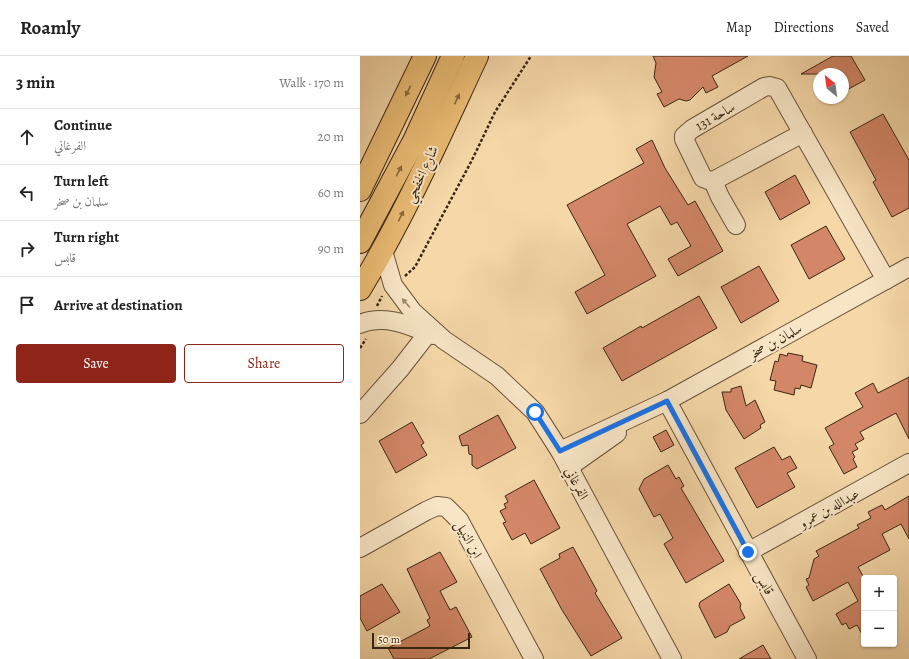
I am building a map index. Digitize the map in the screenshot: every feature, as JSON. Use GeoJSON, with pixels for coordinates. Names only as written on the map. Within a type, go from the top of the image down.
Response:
{"type":"FeatureCollection","features":[{"type":"Feature","properties":{"kind":"highway"},"geometry":{"type":"LineString","coordinates":[[360,190],[425,56]]}},
{"type":"Feature","properties":{"kind":"highway"},"geometry":{"type":"LineString","coordinates":[[360,242],[414,141],[453,56]]}},
{"type":"Feature","properties":{"kind":"highway","name":"شارع الخفجي"},"geometry":{"type":"LineString","coordinates":[[360,289],[383,251],[478,56]]}},
{"type":"Feature","properties":{"kind":"street","name":"ساحة 131"},"geometry":{"type":"LineString","coordinates":[[713,181],[708,180],[700,173],[685,143],[684,136],[692,129],[764,87],[769,86],[777,88],[886,280]]}},
{"type":"Feature","properties":{"kind":"street"},"geometry":{"type":"LineString","coordinates":[[736,225],[713,181],[802,133]]}},
{"type":"Feature","properties":{"kind":"street","name":"الفرغاني"},"geometry":{"type":"LineString","coordinates":[[383,251],[393,285],[413,312],[444,340],[497,376],[535,412],[569,467],[672,659]]}},
{"type":"Feature","properties":{"kind":"street","name":"سلمان بن صخر"},"geometry":{"type":"LineString","coordinates":[[560,451],[628,418],[640,415],[667,401],[909,267]]}},
{"type":"Feature","properties":{"kind":"street","name":"الفرغاني"},"geometry":{"type":"LineString","coordinates":[[368,322],[400,322],[444,340]]}},
{"type":"Feature","properties":{"kind":"street"},"geometry":{"type":"LineString","coordinates":[[360,414],[400,369],[428,333]]}},
{"type":"Feature","properties":{"kind":"street","name":"قابس"},"geometry":{"type":"LineString","coordinates":[[667,401],[807,659]]}},
{"type":"Feature","properties":{"kind":"street","name":"سلمان بن صخر"},"geometry":{"type":"LineString","coordinates":[[569,467],[628,426],[640,415]]}},
{"type":"Feature","properties":{"kind":"street","name":"عبدالله بن عمرو"},"geometry":{"type":"LineString","coordinates":[[748,552],[909,463]]}},
{"type":"Feature","properties":{"kind":"street","name":"ابن النبيل"},"geometry":{"type":"LineString","coordinates":[[360,548],[426,511],[437,506],[446,507],[459,520],[534,659]]}},
{"type":"Feature","properties":{"kind":"path"},"geometry":{"type":"LineString","coordinates":[[360,348],[372,330],[368,322],[384,291],[415,267],[472,160],[495,112],[531,56]]}},
{"type":"Feature","properties":{"kind":"building"},"geometry":{"type":"Polygon","coordinates":[[[653,56],[748,56],[712,76],[718,87],[706,93],[703,87],[690,100],[686,101],[679,99],[664,107],[657,94],[662,92],[654,77],[656,63],[653,56]]]}},
{"type":"Feature","properties":{"kind":"building"},"geometry":{"type":"Polygon","coordinates":[[[833,56],[851,56],[865,80],[849,89],[849,68],[813,68],[813,74],[801,74],[833,56]]]}},
{"type":"Feature","properties":{"kind":"building"},"geometry":{"type":"Polygon","coordinates":[[[883,114],[909,160],[909,208],[892,217],[873,182],[876,180],[850,132],[883,114]]]}},
{"type":"Feature","properties":{"kind":"building"},"geometry":{"type":"Polygon","coordinates":[[[652,140],[665,168],[688,205],[695,201],[723,251],[678,276],[668,259],[691,246],[677,222],[671,225],[660,206],[627,224],[656,276],[587,314],[575,292],[605,275],[567,205],[644,163],[636,149],[652,140]]]}},
{"type":"Feature","properties":{"kind":"building"},"geometry":{"type":"Polygon","coordinates":[[[795,175],[810,203],[780,220],[765,192],[795,175]]]}},
{"type":"Feature","properties":{"kind":"building"},"geometry":{"type":"Polygon","coordinates":[[[826,226],[845,259],[809,279],[791,245],[826,226]]]}},
{"type":"Feature","properties":{"kind":"building"},"geometry":{"type":"Polygon","coordinates":[[[759,266],[779,301],[741,323],[721,287],[759,266]]]}},
{"type":"Feature","properties":{"kind":"building"},"geometry":{"type":"Polygon","coordinates":[[[699,296],[717,328],[622,381],[603,348],[641,326],[642,328],[699,296]]]}},
{"type":"Feature","properties":{"kind":"building"},"geometry":{"type":"Polygon","coordinates":[[[788,353],[803,356],[802,361],[817,365],[811,388],[801,385],[800,389],[795,388],[794,395],[774,390],[776,381],[770,380],[775,361],[778,362],[780,354],[787,356],[788,353]]]}},
{"type":"Feature","properties":{"kind":"building"},"geometry":{"type":"Polygon","coordinates":[[[909,377],[909,439],[896,413],[860,432],[864,439],[855,444],[858,449],[852,452],[855,457],[853,459],[857,467],[844,474],[829,447],[834,444],[825,428],[863,407],[855,393],[873,383],[878,393],[909,377]]]}},
{"type":"Feature","properties":{"kind":"building"},"geometry":{"type":"Polygon","coordinates":[[[741,386],[746,406],[755,400],[765,422],[760,425],[761,428],[744,439],[726,410],[722,392],[731,392],[731,389],[741,386]]]}},
{"type":"Feature","properties":{"kind":"building"},"geometry":{"type":"Polygon","coordinates":[[[498,415],[516,448],[477,469],[472,465],[472,455],[469,454],[468,445],[462,446],[459,436],[498,415]]]}},
{"type":"Feature","properties":{"kind":"building"},"geometry":{"type":"Polygon","coordinates":[[[412,422],[424,443],[421,445],[427,455],[396,473],[379,441],[412,422]]]}},
{"type":"Feature","properties":{"kind":"building"},"geometry":{"type":"Polygon","coordinates":[[[666,430],[674,445],[661,452],[653,437],[666,430]]]}},
{"type":"Feature","properties":{"kind":"building"},"geometry":{"type":"Polygon","coordinates":[[[774,447],[782,460],[790,456],[797,468],[787,473],[795,487],[757,508],[735,468],[774,447]]]}},
{"type":"Feature","properties":{"kind":"building"},"geometry":{"type":"Polygon","coordinates":[[[668,465],[676,479],[679,477],[684,486],[681,488],[724,561],[686,583],[664,544],[673,538],[660,514],[654,517],[639,489],[644,479],[668,465]]]}},
{"type":"Feature","properties":{"kind":"building"},"geometry":{"type":"Polygon","coordinates":[[[534,480],[560,528],[531,544],[525,533],[512,540],[503,523],[506,522],[500,511],[506,508],[504,504],[508,502],[505,496],[534,480]]]}},
{"type":"Feature","properties":{"kind":"building"},"geometry":{"type":"Polygon","coordinates":[[[909,496],[909,539],[901,524],[882,534],[890,550],[858,567],[862,575],[861,575],[861,632],[857,625],[849,629],[846,623],[842,625],[836,614],[858,601],[848,582],[813,601],[806,587],[809,585],[806,579],[809,578],[814,559],[819,556],[816,551],[859,528],[857,525],[871,518],[868,512],[882,505],[885,510],[909,496]]]}},
{"type":"Feature","properties":{"kind":"building"},"geometry":{"type":"Polygon","coordinates":[[[573,547],[597,591],[595,593],[622,638],[591,656],[562,610],[540,569],[560,558],[559,554],[573,547]]]}},
{"type":"Feature","properties":{"kind":"building"},"geometry":{"type":"Polygon","coordinates":[[[440,552],[457,582],[440,591],[450,610],[456,607],[472,637],[429,659],[394,659],[388,648],[430,626],[427,620],[430,618],[407,569],[440,552]]]}},
{"type":"Feature","properties":{"kind":"building"},"geometry":{"type":"Polygon","coordinates":[[[382,584],[400,612],[367,631],[360,618],[360,596],[382,584]]]}},
{"type":"Feature","properties":{"kind":"building"},"geometry":{"type":"Polygon","coordinates":[[[729,584],[741,604],[740,608],[745,618],[730,626],[727,632],[715,638],[699,606],[700,602],[729,584]]]}},
{"type":"Feature","properties":{"kind":"building"},"geometry":{"type":"Polygon","coordinates":[[[763,645],[771,659],[739,659],[763,645]]]}},
{"type":"Feature","properties":{"kind":"route"},"geometry":{"type":"LineString","coordinates":[[535,412],[560,451],[628,418],[640,415],[667,401],[748,552]]}}]}
